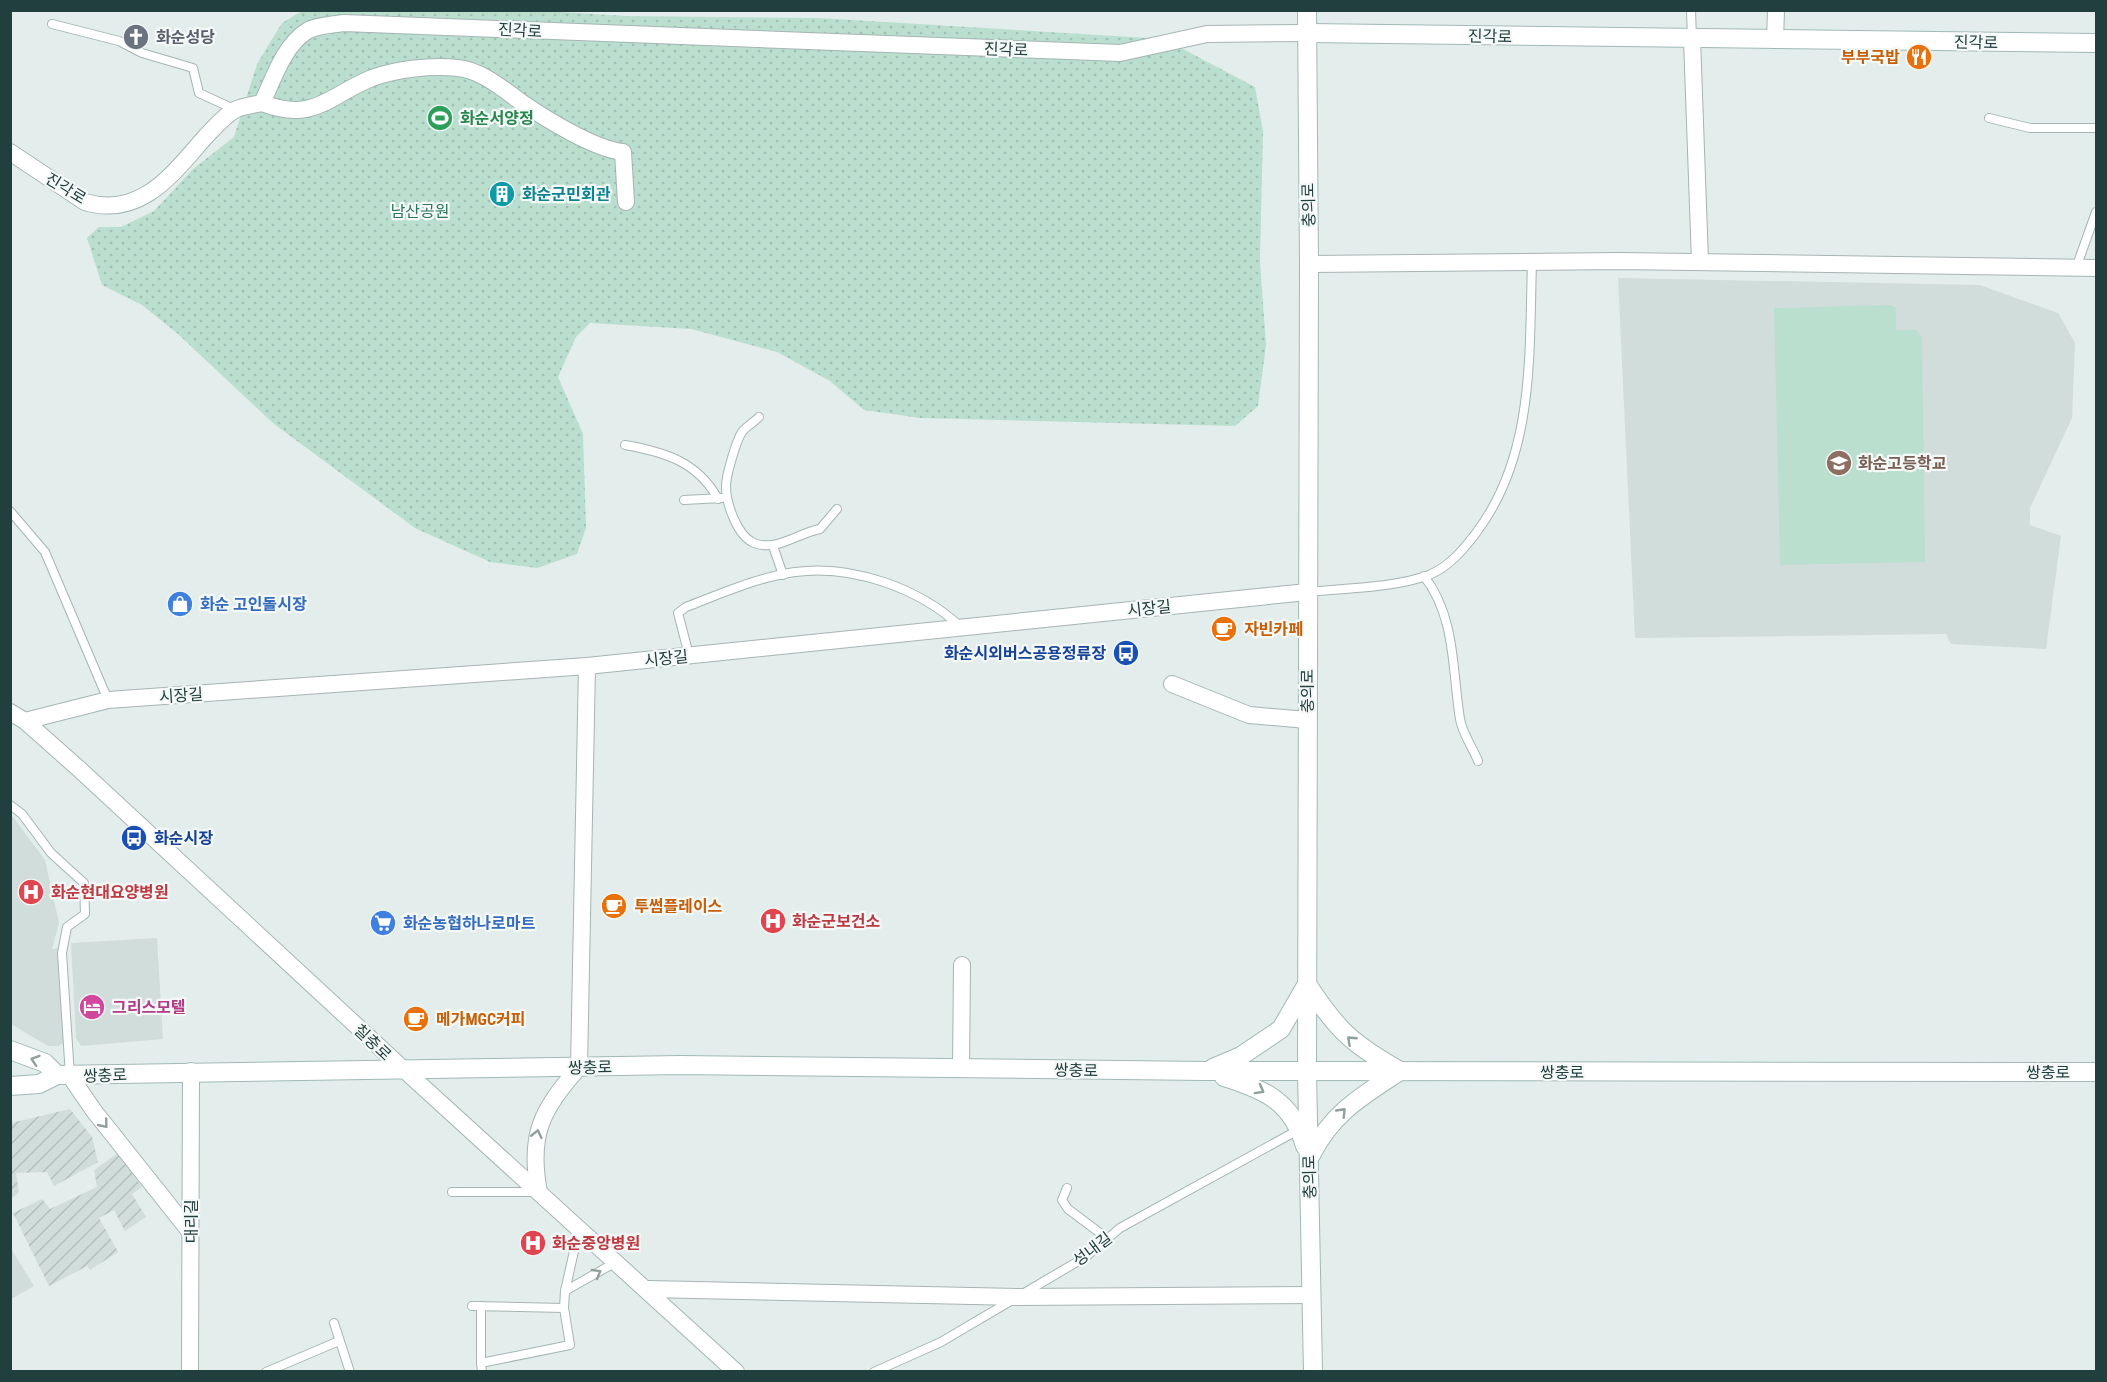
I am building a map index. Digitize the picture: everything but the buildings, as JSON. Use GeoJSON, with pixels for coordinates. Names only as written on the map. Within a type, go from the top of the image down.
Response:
{"type":"FeatureCollection","features":[{"type":"Feature","properties":{"kind":"street","name":"충의로"},"geometry":{"type":"LineString","coordinates":[[1307,10],[1309,264],[1307,1071],[1304,1127],[1309,1159],[1312,1371]]}},
{"type":"Feature","properties":{"kind":"street"},"geometry":{"type":"LineString","coordinates":[[1775,40],[1776,10]]}},
{"type":"Feature","properties":{"kind":"street","name":"진각로"},"geometry":{"type":"LineString","coordinates":[[10,152],[85,202],[104,206],[126,205],[153,192],[166,182],[217,124],[235,110],[262,103],[278,69],[298,38],[309,30],[344,23],[1120,53],[1207,34],[1307,33],[2097,43]]}},
{"type":"Feature","properties":{"kind":"street"},"geometry":{"type":"LineString","coordinates":[[1692,39],[1700,262]]}},
{"type":"Feature","properties":{"kind":"street"},"geometry":{"type":"LineString","coordinates":[[262,103],[282,111],[304,110],[313,108],[372,79],[393,72],[440,68],[472,71],[540,116],[610,150],[623,152],[626,202]]}},
{"type":"Feature","properties":{"kind":"street"},"geometry":{"type":"LineString","coordinates":[[1309,264],[1700,262],[2097,268]]}},
{"type":"Feature","properties":{"kind":"street","name":"시장길"},"geometry":{"type":"LineString","coordinates":[[18,716],[108,700],[587,666],[1307,592]]}},
{"type":"Feature","properties":{"kind":"street"},"geometry":{"type":"LineString","coordinates":[[539,1192],[534,1167],[537,1131],[543,1113],[579,1067],[587,666]]}},
{"type":"Feature","properties":{"kind":"street"},"geometry":{"type":"LineString","coordinates":[[1172,684],[1249,715],[1307,720]]}},
{"type":"Feature","properties":{"kind":"street","name":"칠충로"},"geometry":{"type":"LineString","coordinates":[[18,716],[736,1371]]}},
{"type":"Feature","properties":{"kind":"street"},"geometry":{"type":"LineString","coordinates":[[961,1068],[962,965]]}},
{"type":"Feature","properties":{"kind":"street"},"geometry":{"type":"LineString","coordinates":[[1205,1071],[1241,1056],[1281,1029],[1307,984],[1330,1019],[1338,1027],[1362,1049],[1400,1071],[1349,1104],[1322,1133],[1309,1159]]}},
{"type":"Feature","properties":{"kind":"street"},"geometry":{"type":"LineString","coordinates":[[10,1050],[45,1064],[63,1075],[191,1233]]}},
{"type":"Feature","properties":{"kind":"street","name":"쌍충로"},"geometry":{"type":"LineString","coordinates":[[10,1086],[39,1084],[63,1075],[401,1067],[681,1065],[1205,1071],[2097,1072]]}},
{"type":"Feature","properties":{"kind":"street","name":"대리길"},"geometry":{"type":"LineString","coordinates":[[190,1371],[192,1071]]}},
{"type":"Feature","properties":{"kind":"street"},"geometry":{"type":"LineString","coordinates":[[1205,1071],[1260,1088],[1304,1127]]}},
{"type":"Feature","properties":{"kind":"street"},"geometry":{"type":"LineString","coordinates":[[648,1289],[1018,1297],[1311,1295]]}},
{"type":"Feature","properties":{"kind":"lane"},"geometry":{"type":"LineString","coordinates":[[1691,10],[1692,39]]}},
{"type":"Feature","properties":{"kind":"lane"},"geometry":{"type":"LineString","coordinates":[[52,24],[119,41],[142,53],[193,68],[199,93],[235,110]]}},
{"type":"Feature","properties":{"kind":"lane"},"geometry":{"type":"LineString","coordinates":[[1989,118],[2030,128],[2097,128]]}},
{"type":"Feature","properties":{"kind":"lane"},"geometry":{"type":"LineString","coordinates":[[2076,268],[2097,212]]}},
{"type":"Feature","properties":{"kind":"lane"},"geometry":{"type":"LineString","coordinates":[[1307,592],[1424,576],[1449,563],[1461,553],[1496,504],[1515,459],[1525,404],[1532,262]]}},
{"type":"Feature","properties":{"kind":"lane"},"geometry":{"type":"LineString","coordinates":[[759,417],[742,432],[726,486],[736,524],[745,536],[752,543],[773,546],[804,532],[820,529],[837,509]]}},
{"type":"Feature","properties":{"kind":"lane"},"geometry":{"type":"LineString","coordinates":[[625,445],[644,449],[694,467],[706,479],[718,499]]}},
{"type":"Feature","properties":{"kind":"lane"},"geometry":{"type":"LineString","coordinates":[[684,500],[728,498]]}},
{"type":"Feature","properties":{"kind":"lane"},"geometry":{"type":"LineString","coordinates":[[10,511],[45,552],[108,700]]}},
{"type":"Feature","properties":{"kind":"lane"},"geometry":{"type":"LineString","coordinates":[[773,546],[783,575]]}},
{"type":"Feature","properties":{"kind":"lane"},"geometry":{"type":"LineString","coordinates":[[689,655],[678,613],[710,598],[783,575],[818,570],[851,575],[894,586],[931,604],[962,627]]}},
{"type":"Feature","properties":{"kind":"lane"},"geometry":{"type":"LineString","coordinates":[[1424,576],[1433,587],[1445,616],[1454,654],[1460,721],[1479,761]]}},
{"type":"Feature","properties":{"kind":"lane"},"geometry":{"type":"LineString","coordinates":[[10,805],[22,814],[51,853],[84,884],[85,914],[67,927],[62,953],[63,1075]]}},
{"type":"Feature","properties":{"kind":"lane","name":"성내길"},"geometry":{"type":"LineString","coordinates":[[874,1371],[941,1342],[1087,1256],[1120,1228],[1304,1127]]}},
{"type":"Feature","properties":{"kind":"lane"},"geometry":{"type":"LineString","coordinates":[[1067,1188],[1062,1200],[1068,1209],[1108,1239]]}},
{"type":"Feature","properties":{"kind":"lane"},"geometry":{"type":"LineString","coordinates":[[452,1192],[539,1192]]}},
{"type":"Feature","properties":{"kind":"lane"},"geometry":{"type":"LineString","coordinates":[[564,1308],[476,1306],[482,1367],[570,1345],[564,1308],[565,1291],[579,1228]]}},
{"type":"Feature","properties":{"kind":"lane"},"geometry":{"type":"LineString","coordinates":[[565,1291],[617,1261]]}},
{"type":"Feature","properties":{"kind":"lane"},"geometry":{"type":"LineString","coordinates":[[334,1323],[350,1371]]}},
{"type":"Feature","properties":{"kind":"lane"},"geometry":{"type":"LineString","coordinates":[[266,1371],[339,1341]]}},
{"type":"Feature","properties":{"kind":"shaded area","name":"화순고등학교"},"geometry":{"type":"Polygon","coordinates":[[[1618,278],[1980,285],[2058,313],[2075,343],[2072,418],[2030,508],[2030,525],[2061,536],[2046,649],[1951,644],[1946,634],[1635,638],[1618,278]]]}},
{"type":"Feature","properties":{"kind":"shaded area","name":"화순현대요양병원"},"geometry":{"type":"Polygon","coordinates":[[[10,813],[45,860],[59,923],[52,949],[58,948],[65,1042],[58,1046],[48,1046],[11,1024],[10,813]]]}},
{"type":"Feature","properties":{"kind":"shaded area"},"geometry":{"type":"Polygon","coordinates":[[[157,938],[163,1039],[81,1046],[76,1038],[71,943],[157,938]]]}},
{"type":"Feature","properties":{"kind":"shaded area"},"geometry":{"type":"Polygon","coordinates":[[[70,1109],[92,1137],[98,1162],[54,1186],[47,1172],[16,1173],[19,1192],[11,1199],[11,1123],[70,1109]]]}},
{"type":"Feature","properties":{"kind":"shaded area"},"geometry":{"type":"Polygon","coordinates":[[[118,1153],[142,1187],[132,1194],[146,1217],[125,1231],[114,1210],[99,1218],[118,1252],[90,1270],[87,1266],[49,1286],[13,1213],[42,1199],[50,1209],[97,1187],[94,1170],[118,1153]]]}},
{"type":"Feature","properties":{"kind":"shaded area"},"geometry":{"type":"Polygon","coordinates":[[[10,1247],[34,1286],[11,1299],[10,1299],[10,1247]]]}},
{"type":"Feature","properties":{"kind":"green space","name":"남산공원"},"geometry":{"type":"Polygon","coordinates":[[[528,10],[627,16],[819,18],[1164,39],[1255,87],[1263,131],[1260,261],[1266,345],[1258,406],[1235,426],[920,418],[864,410],[830,381],[777,352],[691,329],[590,323],[576,337],[558,377],[583,434],[586,528],[577,554],[537,568],[490,562],[415,528],[274,424],[178,334],[142,305],[102,285],[87,238],[99,227],[121,227],[154,211],[193,169],[234,137],[257,64],[282,23],[302,11],[528,10]]]}},
{"type":"Feature","properties":{"kind":"green space"},"geometry":{"type":"Polygon","coordinates":[[[1891,305],[1896,308],[1896,330],[1916,330],[1922,337],[1925,562],[1780,565],[1774,308],[1891,305]]]}},
{"type":"Feature","properties":{"kind":"place","name":"화순성당"},"geometry":{"type":"Point","coordinates":[136,37]}},
{"type":"Feature","properties":{"kind":"place","name":"부부국밥"},"geometry":{"type":"Point","coordinates":[1919,57]}},
{"type":"Feature","properties":{"kind":"place","name":"화순서양정"},"geometry":{"type":"Point","coordinates":[440,118]}},
{"type":"Feature","properties":{"kind":"place","name":"화순군민회관"},"geometry":{"type":"Point","coordinates":[502,194]}},
{"type":"Feature","properties":{"kind":"place","name":"화순고등학교"},"geometry":{"type":"Point","coordinates":[1839,463]}},
{"type":"Feature","properties":{"kind":"place","name":"화순 고인돌시장"},"geometry":{"type":"Point","coordinates":[180,604]}},
{"type":"Feature","properties":{"kind":"place","name":"자빈카페"},"geometry":{"type":"Point","coordinates":[1224,629]}},
{"type":"Feature","properties":{"kind":"place","name":"화순시외버스공용정류장"},"geometry":{"type":"Point","coordinates":[1126,653]}},
{"type":"Feature","properties":{"kind":"place","name":"화순시장"},"geometry":{"type":"Point","coordinates":[134,838]}},
{"type":"Feature","properties":{"kind":"place","name":"화순현대요양병원"},"geometry":{"type":"Point","coordinates":[31,892]}},
{"type":"Feature","properties":{"kind":"place","name":"투썸플레이스"},"geometry":{"type":"Point","coordinates":[614,906]}},
{"type":"Feature","properties":{"kind":"place","name":"화순군보건소"},"geometry":{"type":"Point","coordinates":[773,921]}},
{"type":"Feature","properties":{"kind":"place","name":"화순농협하나로마트"},"geometry":{"type":"Point","coordinates":[383,923]}},
{"type":"Feature","properties":{"kind":"place","name":"그리스모텔"},"geometry":{"type":"Point","coordinates":[92,1007]}},
{"type":"Feature","properties":{"kind":"place","name":"메가MGC커피"},"geometry":{"type":"Point","coordinates":[416,1019]}},
{"type":"Feature","properties":{"kind":"place","name":"화순중앙병원"},"geometry":{"type":"Point","coordinates":[533,1243]}}]}
